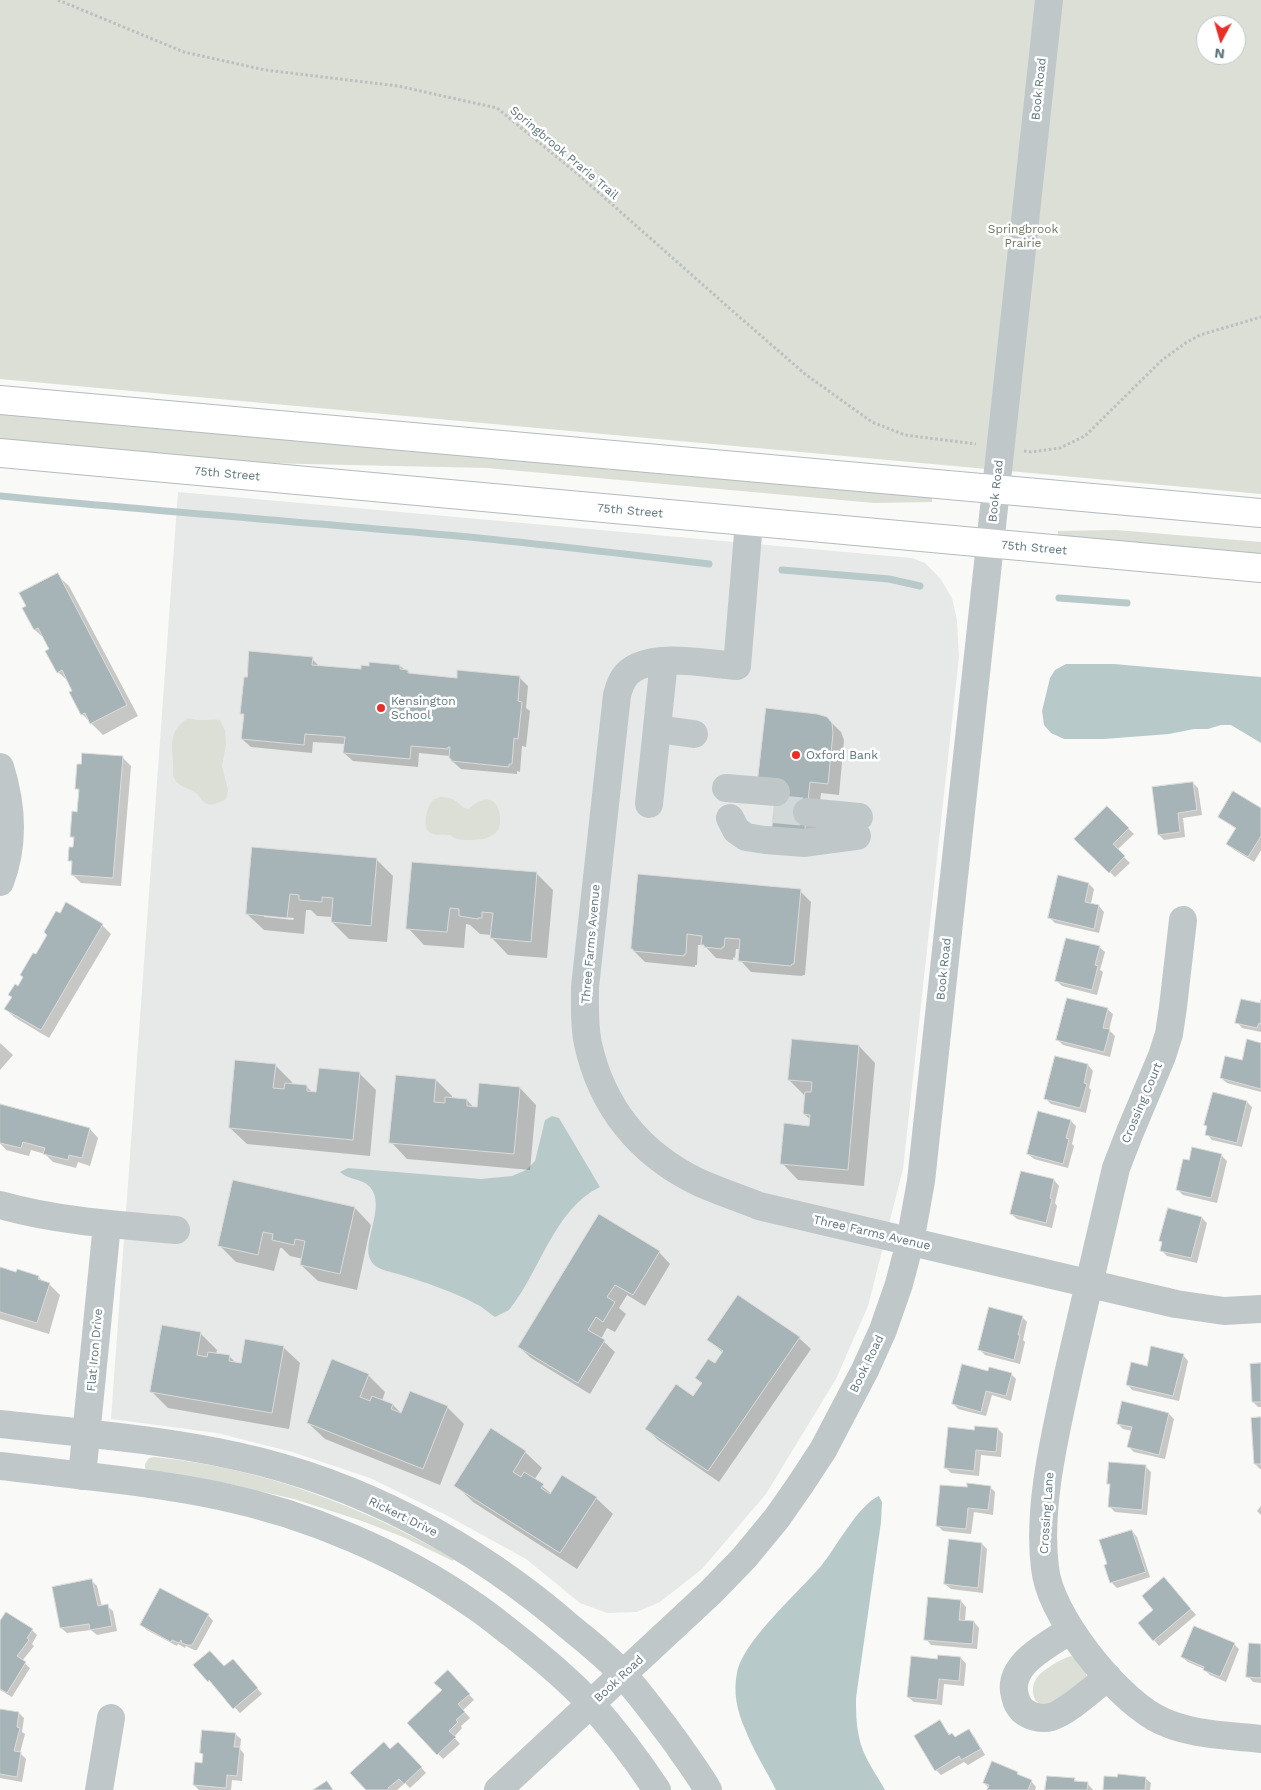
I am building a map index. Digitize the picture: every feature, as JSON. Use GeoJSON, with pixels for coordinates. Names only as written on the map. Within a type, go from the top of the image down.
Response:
{"type":"FeatureCollection","features":[{"type":"Feature","properties":{"kind":"main road"},"geometry":{"type":"LineString","coordinates":[[0,400],[1261,513]]}},
{"type":"Feature","properties":{"kind":"main road","name":"75th Street"},"geometry":{"type":"LineString","coordinates":[[0,453],[1261,568]]}},
{"type":"Feature","properties":{"kind":"street","name":"Book Road"},"geometry":{"type":"LineString","coordinates":[[498,1790],[711,1592],[744,1558],[777,1518],[823,1450],[883,1330],[899,1284],[910,1242],[921,1181],[1049,0]]}},
{"type":"Feature","properties":{"kind":"street","name":"Three Farms Avenue"},"geometry":{"type":"LineString","coordinates":[[749,522],[737,666],[656,661],[640,665],[627,674],[620,685],[617,695],[585,987],[585,1015],[588,1043],[596,1072],[607,1098],[622,1122],[643,1144],[668,1165],[698,1182],[759,1206],[1197,1308],[1224,1311],[1261,1309]]}},
{"type":"Feature","properties":{"kind":"street"},"geometry":{"type":"LineString","coordinates":[[649,804],[664,661]]}},
{"type":"Feature","properties":{"kind":"street"},"geometry":{"type":"LineString","coordinates":[[657,729],[694,734]]}},
{"type":"Feature","properties":{"kind":"street"},"geometry":{"type":"LineString","coordinates":[[0,766],[8,792],[11,825],[8,854],[0,882]]}},
{"type":"Feature","properties":{"kind":"street"},"geometry":{"type":"LineString","coordinates":[[774,808],[728,803],[736,830],[746,837],[764,840],[806,843],[859,817]]}},
{"type":"Feature","properties":{"kind":"street"},"geometry":{"type":"LineString","coordinates":[[859,817],[807,810],[859,817]]}},
{"type":"Feature","properties":{"kind":"street","name":"Crossing Court"},"geometry":{"type":"LineString","coordinates":[[1090,1284],[1116,1168],[1162,1056],[1168,1034],[1183,920]]}},
{"type":"Feature","properties":{"kind":"street"},"geometry":{"type":"LineString","coordinates":[[0,1204],[24,1211],[106,1224],[176,1230]]}},
{"type":"Feature","properties":{"kind":"street","name":"Flat Iron Drive"},"geometry":{"type":"LineString","coordinates":[[82,1476],[88,1434],[106,1224]]}},
{"type":"Feature","properties":{"kind":"street","name":"Crossing Lane"},"geometry":{"type":"LineString","coordinates":[[1090,1284],[1050,1462],[1043,1551],[1050,1589],[1070,1630],[1108,1677],[1127,1697],[1154,1718],[1196,1731],[1261,1739]]}},
{"type":"Feature","properties":{"kind":"street","name":"Rickert Drive"},"geometry":{"type":"LineString","coordinates":[[0,1424],[176,1444],[237,1456],[301,1474],[361,1496],[412,1519],[476,1556],[516,1583],[558,1617],[623,1675],[662,1724],[708,1790]]}},
{"type":"Feature","properties":{"kind":"street"},"geometry":{"type":"LineString","coordinates":[[0,1466],[162,1486],[228,1498],[298,1517],[352,1538],[409,1566],[472,1604],[536,1653],[591,1704],[628,1748],[657,1790]]}},
{"type":"Feature","properties":{"kind":"street"},"geometry":{"type":"LineString","coordinates":[[1070,1630],[1029,1659],[1019,1669],[1013,1688],[1020,1708],[1028,1715],[1049,1718],[1060,1713],[1108,1677]]}},
{"type":"Feature","properties":{"kind":"street"},"geometry":{"type":"LineString","coordinates":[[99,1790],[111,1718]]}},
{"type":"Feature","properties":{"kind":"path","name":"Springbrook Prarie Trail"},"geometry":{"type":"LineString","coordinates":[[58,0],[184,52],[265,70],[398,86],[497,108],[580,176],[805,374],[872,422],[904,435],[965,442]]}},
{"type":"Feature","properties":{"kind":"path"},"geometry":{"type":"LineString","coordinates":[[1031,452],[1060,448],[1085,436],[1162,360],[1187,342],[1200,335],[1261,317]]}},
{"type":"Feature","properties":{"kind":"shaded area"},"geometry":{"type":"Polygon","coordinates":[[[178,492],[912,558],[925,563],[940,578],[952,598],[957,620],[959,657],[903,1169],[868,1306],[836,1379],[766,1494],[702,1569],[660,1602],[637,1612],[607,1613],[580,1603],[526,1559],[446,1515],[370,1478],[292,1452],[217,1433],[111,1419],[178,492]]]}},
{"type":"Feature","properties":{"kind":"shaded area"},"geometry":{"type":"Polygon","coordinates":[[[1066,664],[1114,664],[1261,677],[1261,743],[1231,725],[1169,734],[1104,739],[1064,739],[1051,733],[1044,725],[1042,711],[1050,678],[1055,670],[1066,664]]]}},
{"type":"Feature","properties":{"kind":"shaded area"},"geometry":{"type":"Polygon","coordinates":[[[552,1116],[559,1118],[600,1187],[584,1197],[559,1226],[520,1295],[509,1310],[495,1317],[479,1305],[457,1295],[383,1270],[373,1264],[368,1254],[375,1215],[374,1195],[367,1184],[343,1175],[340,1172],[348,1168],[481,1179],[512,1176],[526,1170],[535,1161],[545,1120],[552,1116]]]}},
{"type":"Feature","properties":{"kind":"shaded area"},"geometry":{"type":"Polygon","coordinates":[[[879,1496],[882,1502],[881,1522],[856,1708],[857,1727],[863,1751],[885,1790],[776,1790],[752,1745],[738,1708],[736,1680],[741,1660],[760,1632],[821,1566],[855,1517],[871,1501],[879,1496]]]}},
{"type":"Feature","properties":{"kind":"green space","name":"Springbrook Prairie"},"geometry":{"type":"Polygon","coordinates":[[[0,0],[1261,0],[1261,494],[0,379],[0,0]]]}},
{"type":"Feature","properties":{"kind":"green space"},"geometry":{"type":"Polygon","coordinates":[[[0,413],[932,496],[932,502],[874,503],[487,468],[262,463],[0,441],[0,413]]]}},
{"type":"Feature","properties":{"kind":"green space"},"geometry":{"type":"Polygon","coordinates":[[[1116,530],[1261,542],[1261,555],[1058,537],[1058,531],[1116,530]]]}},
{"type":"Feature","properties":{"kind":"green space"},"geometry":{"type":"Polygon","coordinates":[[[188,718],[220,720],[225,731],[226,744],[222,766],[228,790],[226,799],[216,803],[205,803],[196,793],[180,785],[174,778],[173,737],[178,728],[188,718]]]}},
{"type":"Feature","properties":{"kind":"green space"},"geometry":{"type":"Polygon","coordinates":[[[440,797],[453,799],[464,808],[469,809],[479,801],[493,801],[499,810],[500,822],[498,830],[489,837],[474,840],[460,840],[450,835],[436,835],[429,832],[426,825],[427,811],[433,800],[440,797]]]}},
{"type":"Feature","properties":{"kind":"green space"},"geometry":{"type":"Polygon","coordinates":[[[154,1457],[234,1470],[309,1492],[382,1522],[454,1559],[453,1561],[403,1537],[362,1521],[294,1499],[225,1483],[149,1473],[145,1468],[145,1464],[149,1458],[154,1457]]]}},
{"type":"Feature","properties":{"kind":"green space"},"geometry":{"type":"Polygon","coordinates":[[[1071,1656],[1079,1659],[1086,1671],[1086,1677],[1057,1702],[1047,1706],[1038,1703],[1033,1695],[1036,1679],[1052,1665],[1071,1656]]]}},
{"type":"Feature","properties":{"kind":"building"},"geometry":{"type":"Polygon","coordinates":[[[58,573],[127,705],[90,724],[85,713],[81,715],[69,692],[72,691],[62,670],[57,673],[45,651],[49,649],[38,628],[34,630],[22,608],[26,606],[19,593],[58,573]]]}},
{"type":"Feature","properties":{"kind":"building","name":"Kensington School"},"geometry":{"type":"Polygon","coordinates":[[[249,651],[313,657],[312,665],[361,669],[361,665],[369,666],[369,662],[400,665],[400,669],[408,670],[408,673],[457,678],[457,670],[520,676],[518,701],[522,702],[518,739],[514,738],[512,764],[509,764],[509,767],[451,761],[449,758],[450,747],[448,749],[411,746],[410,759],[343,753],[345,737],[305,734],[304,745],[241,739],[244,714],[240,714],[244,677],[247,677],[249,651]]]}},
{"type":"Feature","properties":{"kind":"building","name":"Oxford Bank"},"geometry":{"type":"Polygon","coordinates":[[[766,708],[817,714],[827,717],[832,723],[833,733],[828,784],[810,782],[804,838],[771,835],[777,780],[758,778],[766,708]]]}},
{"type":"Feature","properties":{"kind":"building"},"geometry":{"type":"Polygon","coordinates":[[[82,753],[123,756],[113,878],[71,875],[72,861],[68,861],[69,847],[73,847],[74,837],[70,837],[72,811],[77,812],[79,789],[75,789],[77,764],[81,764],[82,753]]]}},
{"type":"Feature","properties":{"kind":"building"},"geometry":{"type":"Polygon","coordinates":[[[1193,782],[1197,810],[1178,813],[1180,832],[1158,835],[1152,787],[1193,782]]]}},
{"type":"Feature","properties":{"kind":"building"},"geometry":{"type":"Polygon","coordinates":[[[1233,791],[1261,808],[1261,836],[1248,857],[1226,844],[1236,828],[1218,817],[1233,791]]]}},
{"type":"Feature","properties":{"kind":"building"},"geometry":{"type":"Polygon","coordinates":[[[1107,806],[1129,828],[1113,844],[1125,856],[1109,873],[1074,839],[1107,806]]]}},
{"type":"Feature","properties":{"kind":"building"},"geometry":{"type":"Polygon","coordinates":[[[252,847],[377,858],[371,926],[331,922],[333,898],[322,897],[322,902],[299,900],[299,895],[290,894],[287,918],[246,914],[252,847]]]}},
{"type":"Feature","properties":{"kind":"building"},"geometry":{"type":"Polygon","coordinates":[[[412,862],[537,872],[531,942],[490,938],[493,913],[482,912],[482,918],[478,919],[459,916],[459,909],[450,908],[447,932],[406,929],[412,862]]]}},
{"type":"Feature","properties":{"kind":"building"},"geometry":{"type":"Polygon","coordinates":[[[638,874],[801,889],[794,964],[791,966],[738,961],[740,939],[725,938],[722,949],[704,947],[704,945],[701,945],[702,936],[687,934],[686,954],[684,956],[633,951],[631,949],[638,874]]]}},
{"type":"Feature","properties":{"kind":"building"},"geometry":{"type":"Polygon","coordinates":[[[1058,875],[1089,883],[1085,902],[1099,905],[1094,929],[1048,918],[1058,875]]]}},
{"type":"Feature","properties":{"kind":"building"},"geometry":{"type":"Polygon","coordinates":[[[66,902],[103,924],[41,1030],[4,1009],[12,997],[8,995],[15,984],[18,986],[23,977],[20,975],[33,953],[36,954],[47,935],[44,932],[56,911],[60,913],[66,902]]]}},
{"type":"Feature","properties":{"kind":"building"},"geometry":{"type":"Polygon","coordinates":[[[1066,938],[1100,946],[1095,965],[1098,966],[1092,990],[1055,981],[1066,938]]]}},
{"type":"Feature","properties":{"kind":"building"},"geometry":{"type":"Polygon","coordinates":[[[1067,998],[1108,1008],[1103,1028],[1110,1029],[1104,1052],[1056,1040],[1067,998]]]}},
{"type":"Feature","properties":{"kind":"building"},"geometry":{"type":"Polygon","coordinates":[[[1241,999],[1260,1003],[1261,999],[1261,1024],[1259,1023],[1257,1028],[1235,1023],[1241,999]]]}},
{"type":"Feature","properties":{"kind":"building"},"geometry":{"type":"Polygon","coordinates":[[[792,1039],[859,1045],[848,1170],[780,1164],[784,1123],[809,1126],[810,1115],[803,1114],[805,1092],[811,1092],[812,1082],[788,1080],[792,1039]]]}},
{"type":"Feature","properties":{"kind":"building"},"geometry":{"type":"Polygon","coordinates":[[[1247,1039],[1261,1043],[1261,1089],[1220,1078],[1225,1056],[1242,1060],[1247,1039]]]}},
{"type":"Feature","properties":{"kind":"building"},"geometry":{"type":"Polygon","coordinates":[[[1055,1056],[1088,1064],[1084,1083],[1087,1084],[1080,1108],[1044,1099],[1055,1056]]]}},
{"type":"Feature","properties":{"kind":"building"},"geometry":{"type":"Polygon","coordinates":[[[235,1060],[276,1064],[273,1088],[284,1089],[285,1083],[307,1085],[307,1091],[316,1092],[319,1068],[360,1072],[353,1140],[229,1128],[235,1060]]]}},
{"type":"Feature","properties":{"kind":"building"},"geometry":{"type":"Polygon","coordinates":[[[396,1075],[436,1079],[434,1102],[445,1103],[445,1097],[467,1099],[467,1106],[477,1107],[479,1083],[520,1087],[514,1154],[389,1143],[396,1075]]]}},
{"type":"Feature","properties":{"kind":"building"},"geometry":{"type":"Polygon","coordinates":[[[1213,1092],[1247,1101],[1237,1143],[1205,1135],[1207,1126],[1204,1125],[1213,1092]]]}},
{"type":"Feature","properties":{"kind":"building"},"geometry":{"type":"Polygon","coordinates":[[[0,1104],[90,1128],[82,1158],[69,1155],[68,1160],[43,1154],[45,1148],[23,1142],[21,1148],[0,1143],[0,1104]]]}},
{"type":"Feature","properties":{"kind":"building"},"geometry":{"type":"Polygon","coordinates":[[[1038,1111],[1071,1120],[1066,1138],[1069,1139],[1063,1164],[1027,1154],[1038,1111]]]}},
{"type":"Feature","properties":{"kind":"building"},"geometry":{"type":"Polygon","coordinates":[[[1192,1147],[1222,1154],[1211,1198],[1176,1190],[1183,1159],[1189,1160],[1192,1147]]]}},
{"type":"Feature","properties":{"kind":"building"},"geometry":{"type":"Polygon","coordinates":[[[1021,1171],[1054,1179],[1050,1198],[1052,1199],[1046,1223],[1010,1214],[1021,1171]]]}},
{"type":"Feature","properties":{"kind":"building"},"geometry":{"type":"Polygon","coordinates":[[[233,1180],[355,1207],[340,1274],[300,1265],[305,1241],[295,1239],[294,1245],[272,1240],[273,1234],[263,1232],[258,1255],[218,1246],[233,1180]]]}},
{"type":"Feature","properties":{"kind":"building"},"geometry":{"type":"Polygon","coordinates":[[[1168,1208],[1202,1217],[1191,1258],[1160,1251],[1162,1242],[1159,1241],[1168,1208]]]}},
{"type":"Feature","properties":{"kind":"building"},"geometry":{"type":"Polygon","coordinates":[[[599,1214],[660,1251],[633,1295],[615,1285],[607,1297],[615,1302],[603,1322],[596,1317],[588,1330],[605,1340],[578,1383],[518,1347],[599,1214]]]}},
{"type":"Feature","properties":{"kind":"building"},"geometry":{"type":"Polygon","coordinates":[[[0,1267],[16,1272],[17,1269],[39,1276],[38,1279],[50,1283],[37,1323],[0,1312],[0,1267]]]}},
{"type":"Feature","properties":{"kind":"building"},"geometry":{"type":"Polygon","coordinates":[[[738,1295],[800,1337],[708,1471],[645,1429],[676,1384],[693,1396],[702,1383],[695,1378],[708,1359],[715,1363],[723,1351],[707,1340],[738,1295]]]}},
{"type":"Feature","properties":{"kind":"building"},"geometry":{"type":"Polygon","coordinates":[[[989,1307],[1023,1316],[1014,1360],[978,1350],[989,1307]]]}},
{"type":"Feature","properties":{"kind":"building"},"geometry":{"type":"Polygon","coordinates":[[[162,1325],[201,1332],[197,1355],[207,1357],[208,1352],[230,1355],[229,1361],[241,1363],[245,1339],[284,1346],[272,1413],[150,1392],[162,1325]]]}},
{"type":"Feature","properties":{"kind":"building"},"geometry":{"type":"Polygon","coordinates":[[[1151,1346],[1184,1354],[1173,1396],[1126,1385],[1131,1362],[1147,1366],[1151,1346]]]}},
{"type":"Feature","properties":{"kind":"building"},"geometry":{"type":"Polygon","coordinates":[[[332,1359],[369,1374],[360,1397],[370,1401],[372,1396],[393,1404],[391,1409],[401,1413],[410,1391],[448,1406],[423,1469],[307,1423],[332,1359]]]}},
{"type":"Feature","properties":{"kind":"building"},"geometry":{"type":"Polygon","coordinates":[[[1261,1363],[1261,1402],[1252,1402],[1250,1364],[1261,1363]]]}},
{"type":"Feature","properties":{"kind":"building"},"geometry":{"type":"Polygon","coordinates":[[[962,1364],[988,1371],[989,1367],[1012,1373],[1006,1396],[986,1391],[981,1412],[952,1404],[962,1364]]]}},
{"type":"Feature","properties":{"kind":"building"},"geometry":{"type":"Polygon","coordinates":[[[1122,1401],[1169,1413],[1159,1455],[1127,1447],[1132,1427],[1117,1424],[1122,1401]]]}},
{"type":"Feature","properties":{"kind":"building"},"geometry":{"type":"Polygon","coordinates":[[[1261,1417],[1261,1464],[1254,1464],[1251,1418],[1261,1417]]]}},
{"type":"Feature","properties":{"kind":"building"},"geometry":{"type":"Polygon","coordinates":[[[975,1426],[998,1428],[996,1452],[976,1450],[974,1471],[944,1468],[948,1427],[974,1430],[975,1426]]]}},
{"type":"Feature","properties":{"kind":"building"},"geometry":{"type":"Polygon","coordinates":[[[491,1428],[526,1451],[513,1472],[521,1477],[524,1472],[544,1484],[541,1488],[550,1494],[562,1475],[597,1497],[560,1553],[454,1486],[491,1428]]]}},
{"type":"Feature","properties":{"kind":"building"},"geometry":{"type":"Polygon","coordinates":[[[1109,1462],[1146,1465],[1142,1510],[1108,1507],[1110,1484],[1107,1484],[1109,1462]]]}},
{"type":"Feature","properties":{"kind":"building"},"geometry":{"type":"Polygon","coordinates":[[[967,1483],[991,1486],[988,1510],[968,1508],[966,1529],[936,1526],[940,1485],[967,1487],[967,1483]]]}},
{"type":"Feature","properties":{"kind":"building"},"geometry":{"type":"Polygon","coordinates":[[[1132,1530],[1146,1572],[1110,1583],[1104,1565],[1107,1564],[1099,1540],[1132,1530]]]}},
{"type":"Feature","properties":{"kind":"building"},"geometry":{"type":"Polygon","coordinates":[[[949,1539],[982,1543],[978,1588],[944,1584],[949,1539]]]}},
{"type":"Feature","properties":{"kind":"building"},"geometry":{"type":"Polygon","coordinates":[[[1164,1577],[1191,1609],[1153,1641],[1138,1623],[1153,1610],[1142,1596],[1164,1577]]]}},
{"type":"Feature","properties":{"kind":"building"},"geometry":{"type":"Polygon","coordinates":[[[92,1579],[98,1606],[108,1604],[112,1626],[90,1630],[89,1624],[60,1628],[52,1587],[92,1579]]]}},
{"type":"Feature","properties":{"kind":"building"},"geometry":{"type":"Polygon","coordinates":[[[160,1588],[209,1614],[192,1645],[182,1643],[181,1640],[179,1643],[172,1640],[171,1642],[140,1625],[160,1588]]]}},
{"type":"Feature","properties":{"kind":"building"},"geometry":{"type":"Polygon","coordinates":[[[928,1597],[961,1600],[959,1620],[974,1621],[972,1644],[924,1640],[928,1597]]]}},
{"type":"Feature","properties":{"kind":"building"},"geometry":{"type":"Polygon","coordinates":[[[6,1612],[33,1629],[27,1638],[29,1640],[17,1656],[26,1662],[7,1693],[0,1689],[0,1621],[6,1612]]]}},
{"type":"Feature","properties":{"kind":"building"},"geometry":{"type":"Polygon","coordinates":[[[1194,1626],[1235,1643],[1220,1677],[1203,1670],[1204,1667],[1181,1657],[1194,1626]]]}},
{"type":"Feature","properties":{"kind":"building"},"geometry":{"type":"Polygon","coordinates":[[[1249,1643],[1261,1644],[1261,1678],[1246,1677],[1249,1643]]]}},
{"type":"Feature","properties":{"kind":"building"},"geometry":{"type":"Polygon","coordinates":[[[210,1651],[224,1666],[233,1659],[258,1688],[233,1709],[209,1680],[208,1682],[193,1665],[210,1651]]]}},
{"type":"Feature","properties":{"kind":"building"},"geometry":{"type":"Polygon","coordinates":[[[938,1655],[961,1657],[959,1681],[939,1679],[937,1700],[907,1697],[911,1656],[937,1659],[938,1655]]]}},
{"type":"Feature","properties":{"kind":"building"},"geometry":{"type":"Polygon","coordinates":[[[448,1670],[470,1694],[458,1704],[465,1712],[456,1720],[458,1722],[449,1731],[456,1737],[437,1755],[407,1723],[442,1690],[434,1683],[448,1670]]]}},
{"type":"Feature","properties":{"kind":"building"},"geometry":{"type":"Polygon","coordinates":[[[0,1709],[19,1712],[17,1727],[20,1728],[14,1751],[21,1752],[17,1777],[0,1774],[0,1709]]]}},
{"type":"Feature","properties":{"kind":"building"},"geometry":{"type":"Polygon","coordinates":[[[940,1720],[949,1735],[952,1733],[955,1737],[969,1729],[981,1749],[961,1760],[959,1756],[935,1771],[914,1736],[940,1720]]]}},
{"type":"Feature","properties":{"kind":"building"},"geometry":{"type":"Polygon","coordinates":[[[202,1730],[236,1733],[234,1747],[240,1747],[237,1776],[227,1775],[226,1788],[193,1785],[195,1762],[202,1763],[203,1754],[200,1753],[202,1730]]]}},
{"type":"Feature","properties":{"kind":"building"},"geometry":{"type":"Polygon","coordinates":[[[384,1742],[390,1749],[398,1742],[422,1767],[404,1784],[399,1779],[388,1788],[389,1790],[366,1790],[350,1773],[384,1742]]]}},
{"type":"Feature","properties":{"kind":"building"},"geometry":{"type":"Polygon","coordinates":[[[992,1761],[1032,1780],[1028,1790],[987,1790],[989,1785],[983,1783],[992,1761]]]}},
{"type":"Feature","properties":{"kind":"building"},"geometry":{"type":"Polygon","coordinates":[[[1118,1774],[1146,1777],[1145,1790],[1103,1790],[1104,1776],[1117,1777],[1118,1774]]]}},
{"type":"Feature","properties":{"kind":"building"},"geometry":{"type":"Polygon","coordinates":[[[1047,1776],[1075,1778],[1074,1781],[1088,1782],[1087,1790],[1045,1790],[1047,1776]]]}},
{"type":"Feature","properties":{"kind":"building"},"geometry":{"type":"Polygon","coordinates":[[[327,1781],[333,1790],[313,1790],[327,1781]]]}},
{"type":"Feature","properties":{"kind":"waterway"},"geometry":{"type":"LineString","coordinates":[[0,496],[458,536],[709,564]]}},
{"type":"Feature","properties":{"kind":"waterway"},"geometry":{"type":"LineString","coordinates":[[782,570],[889,579],[920,586]]}},
{"type":"Feature","properties":{"kind":"waterway"},"geometry":{"type":"LineString","coordinates":[[1059,598],[1127,603]]}},
{"type":"Feature","properties":{"kind":"tunnel"},"geometry":{"type":"LineString","coordinates":[[774,809],[807,812]]}},
{"type":"Feature","properties":{"kind":"place","name":"Kensington School"},"geometry":{"type":"Point","coordinates":[381,708]}},
{"type":"Feature","properties":{"kind":"place","name":"Oxford Bank"},"geometry":{"type":"Point","coordinates":[796,755]}}]}
